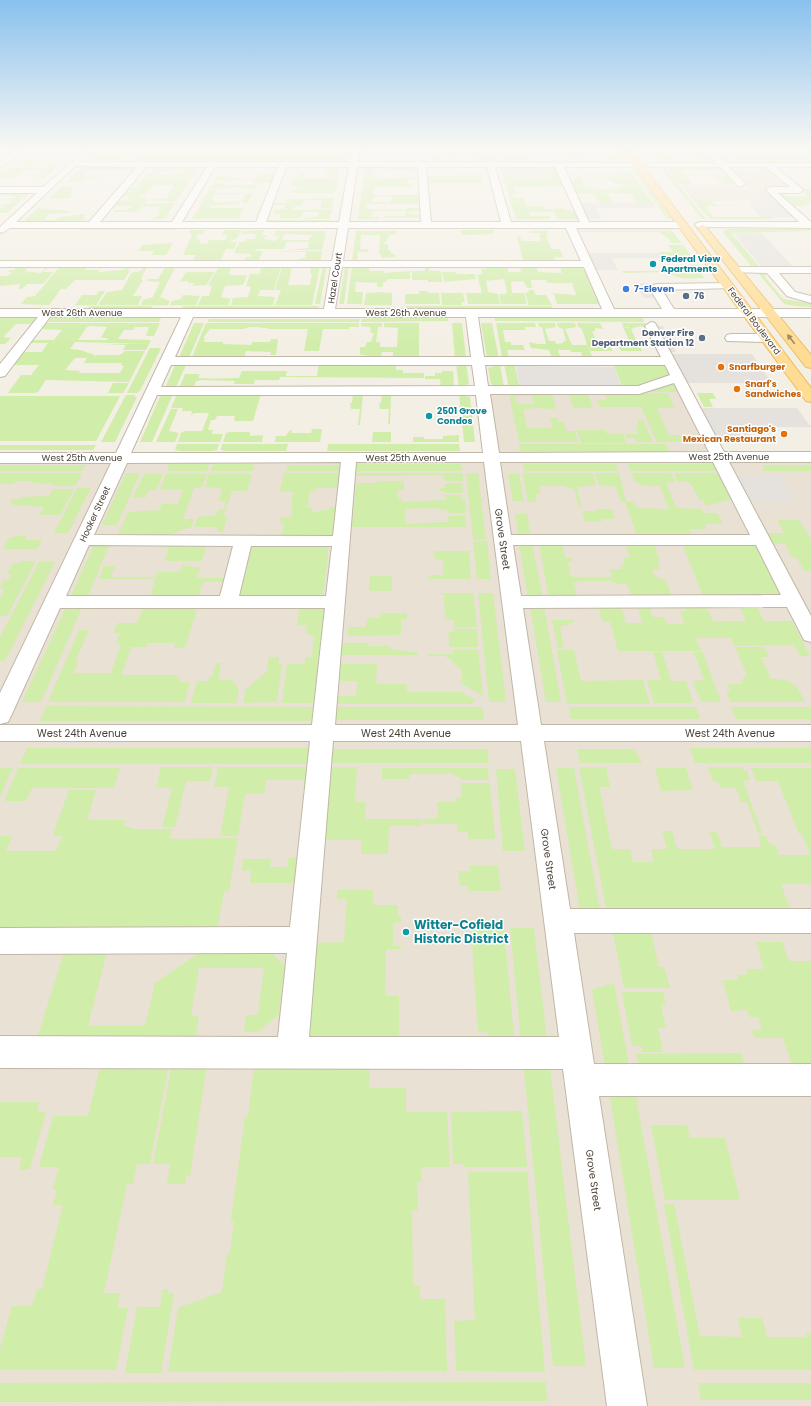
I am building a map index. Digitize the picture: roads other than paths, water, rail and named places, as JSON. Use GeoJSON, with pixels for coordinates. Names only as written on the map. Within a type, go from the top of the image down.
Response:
{"type":"FeatureCollection","features":[{"type":"Feature","properties":{"kind":"main road","name":"Federal Boulevard"},"geometry":{"type":"LineString","coordinates":[[674,215],[811,398]]}},
{"type":"Feature","properties":{"kind":"main road","name":"Federal Boulevard"},"geometry":{"type":"LineString","coordinates":[[698,222],[811,364]]}},
{"type":"Feature","properties":{"kind":"street"},"geometry":{"type":"LineString","coordinates":[[0,232],[19,215]]}},
{"type":"Feature","properties":{"kind":"street"},"geometry":{"type":"LineString","coordinates":[[92,225],[101,215]]}},
{"type":"Feature","properties":{"kind":"street"},"geometry":{"type":"LineString","coordinates":[[175,225],[181,215]]}},
{"type":"Feature","properties":{"kind":"street"},"geometry":{"type":"LineString","coordinates":[[260,225],[264,215]]}},
{"type":"Feature","properties":{"kind":"street","name":"Hazel Court"},"geometry":{"type":"LineString","coordinates":[[329,313],[346,215]]}},
{"type":"Feature","properties":{"kind":"street"},"geometry":{"type":"LineString","coordinates":[[425,215],[426,225]]}},
{"type":"Feature","properties":{"kind":"street"},"geometry":{"type":"LineString","coordinates":[[504,215],[507,225]]}},
{"type":"Feature","properties":{"kind":"street"},"geometry":{"type":"LineString","coordinates":[[581,215],[586,225]]}},
{"type":"Feature","properties":{"kind":"street"},"geometry":{"type":"LineString","coordinates":[[797,215],[809,225]]}},
{"type":"Feature","properties":{"kind":"street"},"geometry":{"type":"LineString","coordinates":[[698,222],[809,225]]}},
{"type":"Feature","properties":{"kind":"street"},"geometry":{"type":"LineString","coordinates":[[8,225],[682,225]]}},
{"type":"Feature","properties":{"kind":"street"},"geometry":{"type":"LineString","coordinates":[[570,225],[610,313]]}},
{"type":"Feature","properties":{"kind":"street"},"geometry":{"type":"LineString","coordinates":[[0,264],[588,264]]}},
{"type":"Feature","properties":{"kind":"street"},"geometry":{"type":"LineString","coordinates":[[736,270],[770,270],[810,274]]}},
{"type":"Feature","properties":{"kind":"street"},"geometry":{"type":"LineString","coordinates":[[770,270],[793,296],[811,300]]}},
{"type":"Feature","properties":{"kind":"street"},"geometry":{"type":"LineString","coordinates":[[778,280],[781,276],[810,274]]}},
{"type":"Feature","properties":{"kind":"street"},"geometry":{"type":"LineString","coordinates":[[670,313],[656,289],[658,287],[728,286]]}},
{"type":"Feature","properties":{"kind":"street","name":"West 26th Avenue"},"geometry":{"type":"LineString","coordinates":[[0,313],[811,313]]}},
{"type":"Feature","properties":{"kind":"street"},"geometry":{"type":"LineString","coordinates":[[0,373],[47,313]]}},
{"type":"Feature","properties":{"kind":"street","name":"Hooker Street"},"geometry":{"type":"LineString","coordinates":[[0,716],[189,313]]}},
{"type":"Feature","properties":{"kind":"street","name":"Grove Street"},"geometry":{"type":"LineString","coordinates":[[471,313],[627,1406]]}},
{"type":"Feature","properties":{"kind":"street"},"geometry":{"type":"LineString","coordinates":[[651,326],[811,635]]}},
{"type":"Feature","properties":{"kind":"street"},"geometry":{"type":"LineString","coordinates":[[731,338],[766,338]]}},
{"type":"Feature","properties":{"kind":"street"},"geometry":{"type":"LineString","coordinates":[[167,361],[670,361]]}},
{"type":"Feature","properties":{"kind":"street"},"geometry":{"type":"LineString","coordinates":[[153,391],[639,390],[678,377]]}},
{"type":"Feature","properties":{"kind":"street","name":"West 25th Avenue"},"geometry":{"type":"LineString","coordinates":[[0,458],[811,458]]}},
{"type":"Feature","properties":{"kind":"street"},"geometry":{"type":"LineString","coordinates":[[292,1053],[349,458]]}},
{"type":"Feature","properties":{"kind":"street"},"geometry":{"type":"LineString","coordinates":[[82,540],[341,541]]}},
{"type":"Feature","properties":{"kind":"street"},"geometry":{"type":"LineString","coordinates":[[228,602],[243,540]]}},
{"type":"Feature","properties":{"kind":"street"},"geometry":{"type":"LineString","coordinates":[[504,540],[762,540]]}},
{"type":"Feature","properties":{"kind":"street"},"geometry":{"type":"LineString","coordinates":[[53,602],[335,602]]}},
{"type":"Feature","properties":{"kind":"street"},"geometry":{"type":"LineString","coordinates":[[512,602],[794,602]]}},
{"type":"Feature","properties":{"kind":"street","name":"West 24th Avenue"},"geometry":{"type":"LineString","coordinates":[[0,733],[811,733]]}},
{"type":"Feature","properties":{"kind":"street"},"geometry":{"type":"LineString","coordinates":[[557,920],[811,921]]}},
{"type":"Feature","properties":{"kind":"street"},"geometry":{"type":"LineString","coordinates":[[0,941],[303,940]]}},
{"type":"Feature","properties":{"kind":"street"},"geometry":{"type":"LineString","coordinates":[[0,1052],[292,1053],[578,1066],[811,1080]]}},
{"type":"Feature","properties":{"kind":"place","name":"Federal View Apartments"},"geometry":{"type":"Point","coordinates":[653,264]}},
{"type":"Feature","properties":{"kind":"place","name":"7-Eleven"},"geometry":{"type":"Point","coordinates":[626,289]}},
{"type":"Feature","properties":{"kind":"place","name":"76"},"geometry":{"type":"Point","coordinates":[686,296]}},
{"type":"Feature","properties":{"kind":"place","name":"Denver Fire Department Station 12"},"geometry":{"type":"Point","coordinates":[702,338]}},
{"type":"Feature","properties":{"kind":"place","name":"Snarfburger"},"geometry":{"type":"Point","coordinates":[721,367]}},
{"type":"Feature","properties":{"kind":"place","name":"Snarf's Sandwiches"},"geometry":{"type":"Point","coordinates":[737,389]}},
{"type":"Feature","properties":{"kind":"place","name":"2501 Grove Condos"},"geometry":{"type":"Point","coordinates":[429,416]}},
{"type":"Feature","properties":{"kind":"place","name":"Santiago's Mexican Restaurant"},"geometry":{"type":"Point","coordinates":[784,434]}},
{"type":"Feature","properties":{"kind":"place","name":"Witter-Cofield Historic District"},"geometry":{"type":"Point","coordinates":[406,932]}}]}
